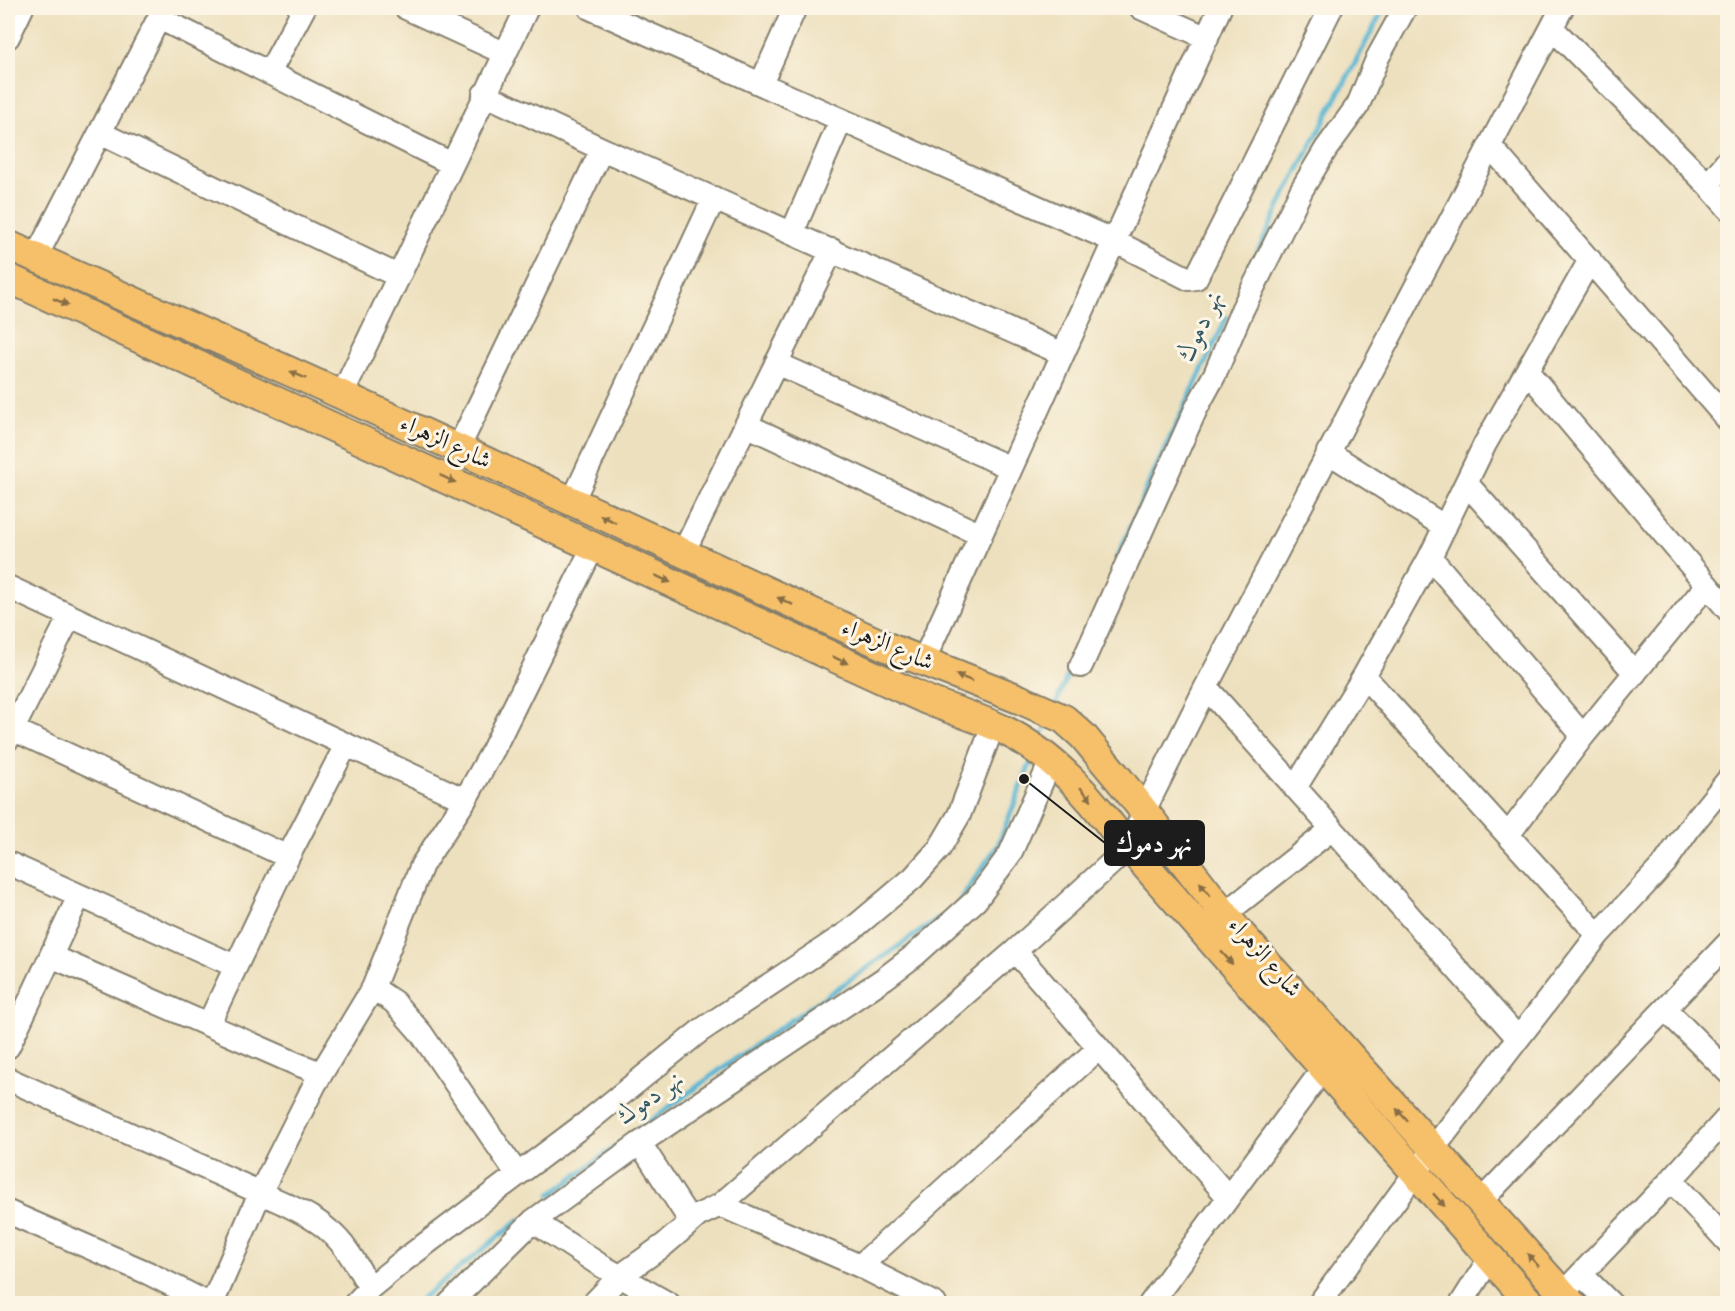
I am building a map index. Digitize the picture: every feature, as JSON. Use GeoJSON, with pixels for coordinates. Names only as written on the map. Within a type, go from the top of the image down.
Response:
{"type":"FeatureCollection","features":[{"type":"Feature","properties":{"kind":"main road","name":"شارع الزهراء"},"geometry":{"type":"LineString","coordinates":[[8,244],[393,418],[887,648],[1019,699],[1064,719],[1083,736],[1225,914],[1480,1202],[1572,1290]]}},
{"type":"Feature","properties":{"kind":"main road","name":"شارع الزهراء"},"geometry":{"type":"LineString","coordinates":[[8,278],[927,700],[999,728],[1047,758],[1079,786],[1129,847],[1531,1304]]}},
{"type":"Feature","properties":{"kind":"main road"},"geometry":{"type":"LineString","coordinates":[[376,446],[387,437],[393,418]]}},
{"type":"Feature","properties":{"kind":"main road"},"geometry":{"type":"LineString","coordinates":[[408,461],[411,444],[420,431]]}},
{"type":"Feature","properties":{"kind":"street"},"geometry":{"type":"LineString","coordinates":[[8,37],[22,8]]}},
{"type":"Feature","properties":{"kind":"street"},"geometry":{"type":"LineString","coordinates":[[269,73],[304,8]]}},
{"type":"Feature","properties":{"kind":"street"},"geometry":{"type":"LineString","coordinates":[[406,8],[504,53]]}},
{"type":"Feature","properties":{"kind":"street"},"geometry":{"type":"LineString","coordinates":[[342,395],[527,8]]}},
{"type":"Feature","properties":{"kind":"street"},"geometry":{"type":"LineString","coordinates":[[590,8],[1114,242],[1186,278],[1196,278],[1331,8]]}},
{"type":"Feature","properties":{"kind":"street"},"geometry":{"type":"LineString","coordinates":[[761,84],[795,8]]}},
{"type":"Feature","properties":{"kind":"street"},"geometry":{"type":"LineString","coordinates":[[1141,8],[1207,38]]}},
{"type":"Feature","properties":{"kind":"street"},"geometry":{"type":"LineString","coordinates":[[923,662],[1221,8]]}},
{"type":"Feature","properties":{"kind":"street"},"geometry":{"type":"LineString","coordinates":[[1082,666],[1242,310],[1302,189],[1326,149],[1358,105],[1378,57],[1405,8]]}},
{"type":"Feature","properties":{"kind":"street"},"geometry":{"type":"LineString","coordinates":[[594,1304],[619,1277],[664,1245],[691,1222],[720,1205],[1015,951],[1129,847],[1144,811],[1206,687],[1562,8]]}},
{"type":"Feature","properties":{"kind":"street"},"geometry":{"type":"LineString","coordinates":[[36,257],[162,13],[269,73],[452,164]]}},
{"type":"Feature","properties":{"kind":"street"},"geometry":{"type":"LineString","coordinates":[[1552,28],[1728,208]]}},
{"type":"Feature","properties":{"kind":"street"},"geometry":{"type":"LineString","coordinates":[[484,94],[602,149],[1063,354]]}},
{"type":"Feature","properties":{"kind":"street"},"geometry":{"type":"LineString","coordinates":[[792,233],[841,120]]}},
{"type":"Feature","properties":{"kind":"street"},"geometry":{"type":"LineString","coordinates":[[100,133],[398,276]]}},
{"type":"Feature","properties":{"kind":"street"},"geometry":{"type":"LineString","coordinates":[[1490,146],[1728,420]]}},
{"type":"Feature","properties":{"kind":"street"},"geometry":{"type":"LineString","coordinates":[[458,449],[602,149]]}},
{"type":"Feature","properties":{"kind":"street"},"geometry":{"type":"LineString","coordinates":[[1708,185],[1728,160]]}},
{"type":"Feature","properties":{"kind":"street"},"geometry":{"type":"LineString","coordinates":[[572,502],[714,198]]}},
{"type":"Feature","properties":{"kind":"street"},"geometry":{"type":"LineString","coordinates":[[683,553],[832,250]]}},
{"type":"Feature","properties":{"kind":"street"},"geometry":{"type":"LineString","coordinates":[[1296,788],[1364,676],[1430,557],[1485,444],[1590,260]]}},
{"type":"Feature","properties":{"kind":"street"},"geometry":{"type":"LineString","coordinates":[[776,363],[1011,468]]}},
{"type":"Feature","properties":{"kind":"street"},"geometry":{"type":"LineString","coordinates":[[1527,371],[1728,610]]}},
{"type":"Feature","properties":{"kind":"street"},"geometry":{"type":"LineString","coordinates":[[746,425],[981,535]]}},
{"type":"Feature","properties":{"kind":"street"},"geometry":{"type":"LineString","coordinates":[[1329,452],[1445,526]]}},
{"type":"Feature","properties":{"kind":"street"},"geometry":{"type":"LineString","coordinates":[[1467,484],[1635,673]]}},
{"type":"Feature","properties":{"kind":"street"},"geometry":{"type":"LineString","coordinates":[[8,1212],[148,1273],[210,1304],[260,1192],[321,1073],[373,988],[422,865],[465,800],[493,750],[593,547]]}},
{"type":"Feature","properties":{"kind":"street"},"geometry":{"type":"LineString","coordinates":[[1430,557],[1583,736]]}},
{"type":"Feature","properties":{"kind":"street"},"geometry":{"type":"LineString","coordinates":[[1508,835],[1583,736],[1707,585]]}},
{"type":"Feature","properties":{"kind":"street"},"geometry":{"type":"LineString","coordinates":[[8,587],[465,800]]}},
{"type":"Feature","properties":{"kind":"street"},"geometry":{"type":"LineString","coordinates":[[70,616],[9,732],[288,857]]}},
{"type":"Feature","properties":{"kind":"street"},"geometry":{"type":"LineString","coordinates":[[1364,676],[1598,935]]}},
{"type":"Feature","properties":{"kind":"street"},"geometry":{"type":"LineString","coordinates":[[1206,687],[1518,1038]]}},
{"type":"Feature","properties":{"kind":"street"},"geometry":{"type":"LineString","coordinates":[[8,1079],[260,1192],[312,1218],[330,1231],[349,1252],[362,1296],[586,1123],[700,1031],[850,931],[913,878],[939,849],[959,815],[999,728]]}},
{"type":"Feature","properties":{"kind":"street"},"geometry":{"type":"LineString","coordinates":[[208,1025],[288,857],[346,745]]}},
{"type":"Feature","properties":{"kind":"street"},"geometry":{"type":"LineString","coordinates":[[449,1304],[533,1221],[640,1143],[885,978],[915,955],[976,900],[1010,854],[1047,758]]}},
{"type":"Feature","properties":{"kind":"street"},"geometry":{"type":"LineString","coordinates":[[1319,1304],[1433,1149],[1598,935],[1665,862],[1728,780]]}},
{"type":"Feature","properties":{"kind":"street"},"geometry":{"type":"LineString","coordinates":[[1225,914],[1332,829]]}},
{"type":"Feature","properties":{"kind":"street"},"geometry":{"type":"LineString","coordinates":[[8,863],[235,966]]}},
{"type":"Feature","properties":{"kind":"street"},"geometry":{"type":"LineString","coordinates":[[8,1047],[80,896]]}},
{"type":"Feature","properties":{"kind":"street"},"geometry":{"type":"LineString","coordinates":[[1480,1202],[1728,943]]}},
{"type":"Feature","properties":{"kind":"street"},"geometry":{"type":"LineString","coordinates":[[1015,951],[1228,1197]]}},
{"type":"Feature","properties":{"kind":"street"},"geometry":{"type":"LineString","coordinates":[[51,956],[321,1073]]}},
{"type":"Feature","properties":{"kind":"street"},"geometry":{"type":"LineString","coordinates":[[373,988],[394,1002],[421,1033],[518,1174]]}},
{"type":"Feature","properties":{"kind":"street"},"geometry":{"type":"LineString","coordinates":[[1665,1009],[1728,1072]]}},
{"type":"Feature","properties":{"kind":"street"},"geometry":{"type":"LineString","coordinates":[[860,1266],[1099,1048]]}},
{"type":"Feature","properties":{"kind":"street"},"geometry":{"type":"LineString","coordinates":[[1150,1304],[1323,1069]]}},
{"type":"Feature","properties":{"kind":"street"},"geometry":{"type":"LineString","coordinates":[[1611,1304],[1572,1290],[1728,1117]]}},
{"type":"Feature","properties":{"kind":"street"},"geometry":{"type":"LineString","coordinates":[[640,1143],[691,1222]]}},
{"type":"Feature","properties":{"kind":"street"},"geometry":{"type":"LineString","coordinates":[[1671,1180],[1728,1242]]}},
{"type":"Feature","properties":{"kind":"street"},"geometry":{"type":"LineString","coordinates":[[720,1205],[860,1266],[935,1304]]}},
{"type":"Feature","properties":{"kind":"street"},"geometry":{"type":"LineString","coordinates":[[533,1221],[619,1277],[669,1304]]}},
{"type":"Feature","properties":{"kind":"street"},"geometry":{"type":"LineString","coordinates":[[1461,1304],[1490,1258]]}},
{"type":"Feature","properties":{"kind":"waterway","name":"نهر دموك"},"geometry":{"type":"LineString","coordinates":[[1249,270],[1285,195],[1384,8]]}},
{"type":"Feature","properties":{"kind":"waterway","name":"نهر دموك"},"geometry":{"type":"LineString","coordinates":[[1118,557],[1152,476],[1227,317]]}},
{"type":"Feature","properties":{"kind":"waterway","name":"نهر دموك"},"geometry":{"type":"LineString","coordinates":[[1055,706],[1073,662]]}},
{"type":"Feature","properties":{"kind":"waterway","name":"نهر دموك"},"geometry":{"type":"LineString","coordinates":[[1039,742],[1049,720]]}},
{"type":"Feature","properties":{"kind":"waterway","name":"نهر دموك"},"geometry":{"type":"LineString","coordinates":[[959,902],[998,845],[1032,759]]}},
{"type":"Feature","properties":{"kind":"waterway","name":"نهر دموك"},"geometry":{"type":"LineString","coordinates":[[550,1195],[732,1061],[941,917]]}},
{"type":"Feature","properties":{"kind":"waterway","name":"نهر دموك"},"geometry":{"type":"LineString","coordinates":[[415,1304],[519,1220]]}},
{"type":"Feature","properties":{"kind":"place","name":"نهر دموك"},"geometry":{"type":"Point","coordinates":[1024,779]}}]}
